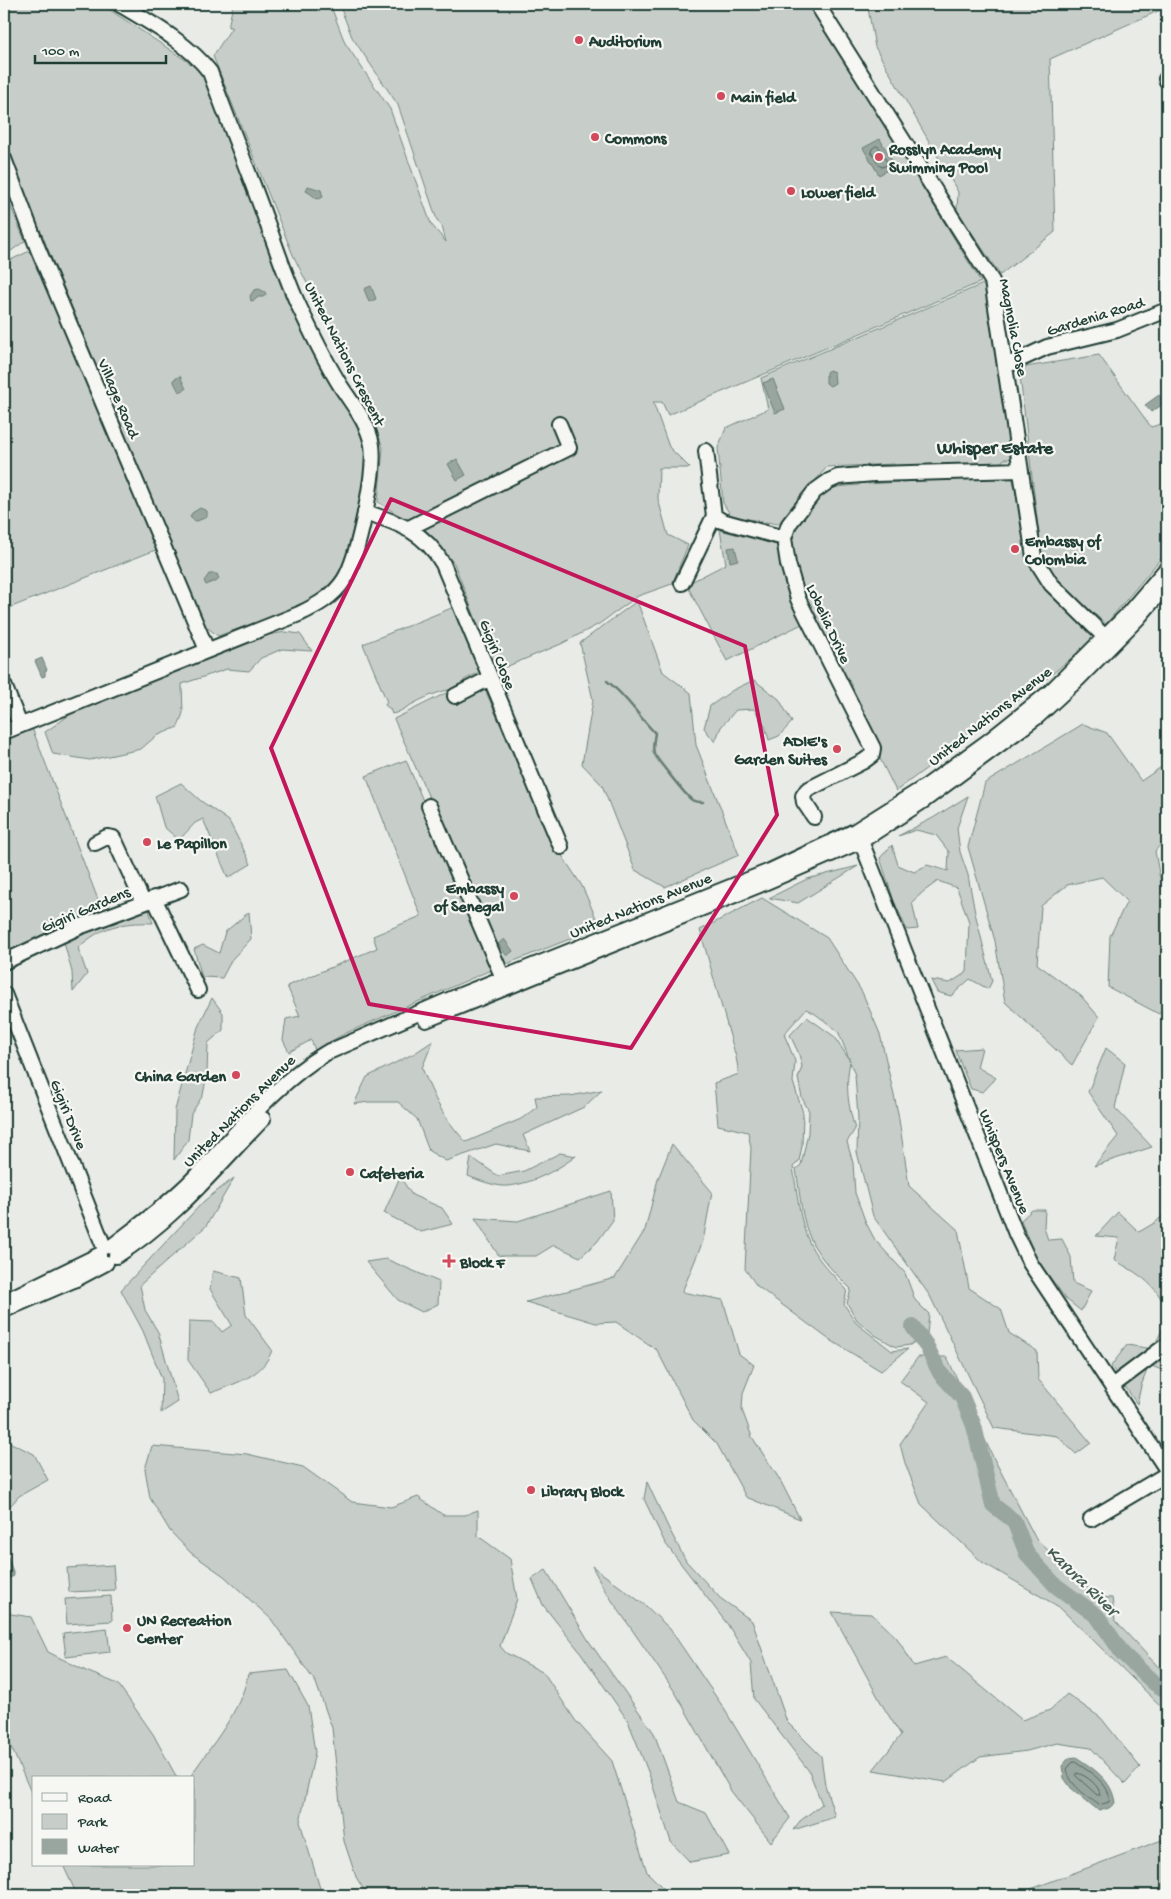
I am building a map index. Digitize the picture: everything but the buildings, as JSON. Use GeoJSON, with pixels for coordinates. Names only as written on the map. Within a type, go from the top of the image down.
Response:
{"type":"FeatureCollection","features":[{"type":"Feature","properties":{"kind":"street","name":"United Nations Crescent"},"geometry":{"type":"LineString","coordinates":[[4,732],[299,614],[326,600],[337,589],[348,572],[365,512],[372,474],[372,446],[369,434],[358,411],[331,369],[296,301],[210,72],[201,60],[153,24],[119,4]]}},
{"type":"Feature","properties":{"kind":"street","name":"Magnolia Close"},"geometry":{"type":"LineString","coordinates":[[817,4],[992,281],[1034,557],[1051,584],[1108,641]]}},
{"type":"Feature","properties":{"kind":"street","name":"Village Road"},"geometry":{"type":"LineString","coordinates":[[5,168],[207,650]]}},
{"type":"Feature","properties":{"kind":"street","name":"Gardenia Road"},"geometry":{"type":"LineString","coordinates":[[1006,366],[1047,347],[1117,330],[1167,310]]}},
{"type":"Feature","properties":{"kind":"street"},"geometry":{"type":"LineString","coordinates":[[407,529],[569,448],[559,424]]}},
{"type":"Feature","properties":{"kind":"street"},"geometry":{"type":"LineString","coordinates":[[682,583],[714,516],[706,451]]}},
{"type":"Feature","properties":{"kind":"street"},"geometry":{"type":"LineString","coordinates":[[714,516],[784,538],[794,517],[816,491],[828,481],[838,477],[874,474],[1020,470]]}},
{"type":"Feature","properties":{"kind":"street","name":"Gigiri Close"},"geometry":{"type":"LineString","coordinates":[[365,512],[396,522],[422,537],[435,550],[443,564],[561,847]]}},
{"type":"Feature","properties":{"kind":"street","name":"Lobelia Drive"},"geometry":{"type":"LineString","coordinates":[[784,538],[788,564],[798,599],[873,748],[872,755],[864,761],[807,790],[803,796],[804,802],[814,818]]}},
{"type":"Feature","properties":{"kind":"street","name":"United Nations Avenue"},"geometry":{"type":"LineString","coordinates":[[4,1310],[76,1279],[107,1254],[192,1181],[256,1112],[291,1077],[310,1062],[350,1041],[503,978],[757,886],[858,836],[923,801],[1038,716],[1078,679],[1167,568]]}},
{"type":"Feature","properties":{"kind":"street","name":"United Nations Avenue"},"geometry":{"type":"LineString","coordinates":[[1108,641],[1167,584]]}},
{"type":"Feature","properties":{"kind":"street"},"geometry":{"type":"LineString","coordinates":[[455,696],[490,678]]}},
{"type":"Feature","properties":{"kind":"street"},"geometry":{"type":"LineString","coordinates":[[4,685],[20,725]]}},
{"type":"Feature","properties":{"kind":"street"},"geometry":{"type":"LineString","coordinates":[[429,806],[503,978]]}},
{"type":"Feature","properties":{"kind":"street","name":"Whispers Avenue"},"geometry":{"type":"LineString","coordinates":[[858,836],[1016,1234],[1034,1270],[1112,1386],[1161,1454],[1167,1472]]}},
{"type":"Feature","properties":{"kind":"street"},"geometry":{"type":"LineString","coordinates":[[95,843],[107,837],[113,838],[198,990]]}},
{"type":"Feature","properties":{"kind":"street","name":"Gigiri Gardens"},"geometry":{"type":"LineString","coordinates":[[4,962],[79,927],[181,889]]}},
{"type":"Feature","properties":{"kind":"street","name":"United Nations Avenue"},"geometry":{"type":"LineString","coordinates":[[4,1301],[107,1254],[135,1244],[178,1208],[295,1086],[321,1066],[349,1051],[579,952]]}},
{"type":"Feature","properties":{"kind":"street","name":"Gigiri Drive"},"geometry":{"type":"LineString","coordinates":[[4,994],[107,1254]]}},
{"type":"Feature","properties":{"kind":"street"},"geometry":{"type":"LineString","coordinates":[[1112,1386],[1164,1347]]}},
{"type":"Feature","properties":{"kind":"street"},"geometry":{"type":"LineString","coordinates":[[1091,1519],[1167,1472]]}},
{"type":"Feature","properties":{"kind":"highlighted area"},"geometry":{"type":"Polygon","coordinates":[[[391,499],[745,646],[777,815],[631,1048],[369,1004],[271,748],[391,499]]]}},
{"type":"Feature","properties":{"kind":"green space"},"geometry":{"type":"Polygon","coordinates":[[[4,4],[101,4],[205,73],[279,271],[366,433],[366,466],[363,487],[343,564],[329,586],[319,594],[292,609],[218,636],[203,624],[4,143],[4,4]]]}},
{"type":"Feature","properties":{"kind":"green space"},"geometry":{"type":"Polygon","coordinates":[[[330,4],[345,43],[390,109],[431,224],[446,242],[442,226],[437,220],[398,105],[352,37],[339,4],[809,4],[820,15],[827,32],[981,282],[668,415],[662,402],[653,402],[669,447],[690,468],[659,468],[658,499],[668,535],[688,545],[672,584],[638,596],[599,624],[561,644],[496,671],[454,563],[421,529],[378,502],[383,448],[367,403],[293,255],[213,56],[232,27],[228,27],[233,5],[330,4]]]}},
{"type":"Feature","properties":{"kind":"green space"},"geometry":{"type":"Polygon","coordinates":[[[865,4],[1167,4],[1167,7],[1050,59],[1055,232],[1000,275],[957,210],[958,192],[875,47],[868,8],[865,4]]]}},
{"type":"Feature","properties":{"kind":"green space"},"geometry":{"type":"Polygon","coordinates":[[[4,190],[25,241],[4,256],[4,190]]]}},
{"type":"Feature","properties":{"kind":"green space"},"geometry":{"type":"Polygon","coordinates":[[[34,249],[158,549],[4,610],[4,263],[34,249]]]}},
{"type":"Feature","properties":{"kind":"green space"},"geometry":{"type":"Polygon","coordinates":[[[983,284],[1004,413],[1008,422],[1013,448],[1010,452],[1011,459],[1004,459],[1000,464],[894,470],[894,464],[827,467],[778,524],[731,516],[723,503],[718,448],[726,428],[768,409],[761,378],[983,284]]]}},
{"type":"Feature","properties":{"kind":"green space"},"geometry":{"type":"Polygon","coordinates":[[[1099,355],[1151,427],[1167,422],[1167,551],[1106,624],[1058,582],[1041,552],[1019,368],[1099,355]]]}},
{"type":"Feature","properties":{"kind":"green space"},"geometry":{"type":"Polygon","coordinates":[[[1012,475],[1028,551],[1041,583],[1095,638],[1045,680],[896,791],[801,599],[787,537],[820,493],[836,487],[859,485],[862,481],[871,480],[868,484],[1012,475]]]}},
{"type":"Feature","properties":{"kind":"green space"},"geometry":{"type":"Polygon","coordinates":[[[720,530],[777,545],[788,590],[802,624],[727,661],[689,589],[689,583],[726,564],[720,530]]]}},
{"type":"Feature","properties":{"kind":"green space"},"geometry":{"type":"Polygon","coordinates":[[[637,601],[663,672],[691,693],[696,745],[739,855],[665,887],[635,870],[602,785],[582,764],[593,700],[580,643],[637,601]]]}},
{"type":"Feature","properties":{"kind":"green space"},"geometry":{"type":"Polygon","coordinates":[[[454,607],[480,672],[464,680],[463,685],[480,678],[548,834],[582,886],[600,927],[504,965],[394,719],[454,689],[431,695],[392,714],[385,705],[387,702],[363,644],[454,607]]]}},
{"type":"Feature","properties":{"kind":"green space"},"geometry":{"type":"Polygon","coordinates":[[[286,632],[300,634],[312,651],[282,649],[261,658],[249,671],[227,669],[182,684],[183,713],[178,727],[156,736],[141,749],[90,760],[53,754],[45,732],[74,712],[119,690],[248,638],[286,632]]]}},
{"type":"Feature","properties":{"kind":"green space"},"geometry":{"type":"Polygon","coordinates":[[[754,680],[779,699],[792,722],[779,736],[769,740],[765,726],[754,709],[736,710],[721,727],[715,742],[704,728],[710,706],[733,690],[754,680]]]}},
{"type":"Feature","properties":{"kind":"green space"},"geometry":{"type":"Polygon","coordinates":[[[1083,724],[1107,733],[1141,781],[1167,763],[1167,837],[1155,851],[1160,879],[1167,886],[1167,1004],[1159,1014],[1108,987],[1110,936],[1127,901],[1102,877],[1067,885],[1041,906],[1037,964],[1081,996],[1099,1017],[1072,1065],[1005,1002],[995,941],[968,847],[985,783],[1083,724]]]}},
{"type":"Feature","properties":{"kind":"green space"},"geometry":{"type":"Polygon","coordinates":[[[32,728],[102,910],[95,914],[148,907],[153,923],[131,923],[112,927],[95,935],[78,948],[87,974],[73,992],[72,972],[61,931],[4,955],[4,740],[32,728]]]}},
{"type":"Feature","properties":{"kind":"green space"},"geometry":{"type":"Polygon","coordinates":[[[406,760],[493,969],[346,1033],[315,1050],[311,1040],[289,1052],[283,1040],[286,1019],[300,1016],[287,986],[377,948],[373,936],[421,916],[366,776],[406,760]]]}},
{"type":"Feature","properties":{"kind":"green space"},"geometry":{"type":"Polygon","coordinates":[[[181,783],[201,801],[229,821],[251,864],[228,878],[203,819],[195,823],[179,840],[164,827],[155,796],[181,783]]]}},
{"type":"Feature","properties":{"kind":"green space"},"geometry":{"type":"Polygon","coordinates":[[[968,796],[957,828],[960,852],[968,875],[975,913],[992,981],[988,989],[970,979],[951,996],[937,992],[931,980],[950,983],[967,972],[969,922],[957,888],[938,881],[923,892],[912,902],[918,929],[907,930],[894,901],[880,858],[892,845],[898,865],[914,872],[927,865],[948,871],[949,852],[936,835],[916,830],[898,836],[933,818],[968,796]]]}},
{"type":"Feature","properties":{"kind":"green space"},"geometry":{"type":"Polygon","coordinates":[[[858,866],[798,903],[769,898],[807,879],[858,866]]]}},
{"type":"Feature","properties":{"kind":"green space"},"geometry":{"type":"Polygon","coordinates":[[[762,898],[827,938],[862,992],[880,1034],[898,1113],[909,1186],[958,1230],[969,1288],[1001,1309],[1009,1333],[1037,1351],[1038,1379],[1091,1443],[1076,1454],[1057,1436],[994,1428],[930,1296],[873,1216],[857,1152],[858,1118],[855,1075],[850,1062],[848,1096],[855,1129],[847,1142],[853,1163],[855,1193],[866,1223],[875,1240],[905,1273],[915,1300],[929,1314],[927,1334],[910,1345],[896,1347],[875,1335],[857,1320],[847,1303],[851,1289],[830,1268],[817,1251],[809,1235],[801,1207],[796,1169],[801,1165],[808,1133],[809,1111],[802,1098],[798,1078],[802,1067],[799,1054],[790,1035],[807,1017],[835,1037],[850,1061],[838,1031],[806,1009],[784,1034],[795,1061],[793,1082],[803,1113],[802,1146],[799,1161],[793,1167],[803,1226],[817,1256],[847,1290],[844,1304],[856,1323],[892,1351],[908,1349],[881,1371],[827,1338],[757,1286],[745,1269],[751,1148],[748,1132],[718,1125],[714,1083],[739,1074],[736,1057],[700,930],[762,898]]]}},
{"type":"Feature","properties":{"kind":"green space"},"geometry":{"type":"Polygon","coordinates":[[[249,912],[251,939],[232,959],[222,978],[202,977],[194,949],[203,945],[219,953],[225,932],[249,912]]]}},
{"type":"Feature","properties":{"kind":"green space"},"geometry":{"type":"Polygon","coordinates":[[[212,998],[223,1013],[223,1030],[208,1043],[207,1074],[203,1095],[191,1114],[188,1140],[174,1160],[175,1110],[198,1027],[212,998]]]}},
{"type":"Feature","properties":{"kind":"green space"},"geometry":{"type":"Polygon","coordinates":[[[433,1041],[422,1068],[440,1107],[466,1142],[521,1119],[537,1107],[535,1097],[570,1096],[602,1090],[584,1107],[523,1135],[530,1151],[496,1144],[446,1161],[429,1151],[417,1119],[398,1102],[354,1104],[367,1077],[415,1053],[433,1041]]]}},
{"type":"Feature","properties":{"kind":"green space"},"geometry":{"type":"Polygon","coordinates":[[[982,1048],[977,1067],[996,1078],[983,1092],[971,1089],[955,1050],[982,1048]]]}},
{"type":"Feature","properties":{"kind":"green space"},"geometry":{"type":"Polygon","coordinates":[[[1106,1048],[1125,1063],[1115,1108],[1152,1147],[1094,1166],[1118,1136],[1088,1092],[1106,1048]]]}},
{"type":"Feature","properties":{"kind":"green space"},"geometry":{"type":"Polygon","coordinates":[[[672,1144],[712,1192],[703,1241],[682,1292],[723,1300],[739,1354],[754,1365],[743,1393],[742,1410],[752,1437],[780,1480],[800,1519],[746,1497],[717,1444],[693,1420],[657,1350],[616,1322],[596,1323],[526,1302],[615,1278],[645,1230],[658,1179],[672,1144]]]}},
{"type":"Feature","properties":{"kind":"green space"},"geometry":{"type":"Polygon","coordinates":[[[560,1153],[576,1156],[545,1175],[527,1182],[499,1186],[468,1176],[471,1157],[498,1176],[524,1171],[560,1153]]]}},
{"type":"Feature","properties":{"kind":"green space"},"geometry":{"type":"Polygon","coordinates":[[[400,1177],[412,1195],[442,1208],[453,1224],[421,1232],[384,1213],[400,1177]]]}},
{"type":"Feature","properties":{"kind":"green space"},"geometry":{"type":"Polygon","coordinates":[[[234,1178],[206,1226],[140,1285],[145,1310],[158,1332],[178,1402],[161,1413],[162,1379],[143,1331],[121,1290],[204,1201],[234,1178]]]}},
{"type":"Feature","properties":{"kind":"green space"},"geometry":{"type":"Polygon","coordinates":[[[611,1191],[613,1220],[597,1242],[580,1257],[554,1245],[536,1256],[499,1256],[475,1218],[518,1221],[611,1191]]]}},
{"type":"Feature","properties":{"kind":"green space"},"geometry":{"type":"Polygon","coordinates":[[[1032,1210],[1045,1210],[1044,1227],[1048,1240],[1062,1239],[1071,1257],[1073,1283],[1091,1291],[1081,1311],[1066,1299],[1034,1255],[1021,1220],[1032,1210]]]}},
{"type":"Feature","properties":{"kind":"green space"},"geometry":{"type":"Polygon","coordinates":[[[1118,1212],[1139,1232],[1156,1222],[1164,1214],[1167,1220],[1167,1372],[1149,1365],[1137,1404],[1111,1366],[1127,1345],[1153,1349],[1166,1316],[1160,1297],[1148,1282],[1114,1260],[1119,1238],[1096,1236],[1118,1212]]]}},
{"type":"Feature","properties":{"kind":"green space"},"geometry":{"type":"Polygon","coordinates":[[[386,1259],[439,1282],[438,1304],[422,1312],[398,1300],[366,1262],[386,1259]]]}},
{"type":"Feature","properties":{"kind":"green space"},"geometry":{"type":"Polygon","coordinates":[[[213,1271],[241,1278],[246,1315],[272,1350],[268,1359],[255,1373],[211,1393],[188,1360],[189,1321],[214,1322],[222,1332],[232,1325],[210,1289],[213,1271]]]}},
{"type":"Feature","properties":{"kind":"green space"},"geometry":{"type":"Polygon","coordinates":[[[918,1357],[947,1357],[992,1455],[1036,1539],[1098,1597],[1112,1598],[1115,1621],[1167,1676],[1167,1712],[1059,1607],[982,1562],[921,1504],[905,1463],[900,1444],[929,1402],[900,1381],[918,1357]]]}},
{"type":"Feature","properties":{"kind":"green space"},"geometry":{"type":"Polygon","coordinates":[[[4,1441],[34,1454],[48,1480],[19,1496],[4,1513],[4,1441]]]}},
{"type":"Feature","properties":{"kind":"green space"},"geometry":{"type":"Polygon","coordinates":[[[152,1446],[247,1454],[303,1467],[352,1502],[391,1507],[418,1497],[443,1515],[465,1515],[478,1510],[478,1536],[510,1559],[517,1599],[500,1646],[506,1653],[544,1673],[575,1720],[612,1761],[647,1872],[670,1895],[367,1895],[356,1877],[344,1841],[332,1728],[316,1683],[271,1619],[224,1576],[191,1553],[170,1531],[150,1498],[145,1469],[152,1446]]]}},
{"type":"Feature","properties":{"kind":"green space"},"geometry":{"type":"Polygon","coordinates":[[[647,1482],[686,1561],[720,1598],[752,1621],[787,1722],[821,1756],[825,1785],[835,1817],[793,1830],[800,1821],[822,1804],[809,1771],[754,1699],[751,1663],[728,1625],[665,1543],[644,1499],[647,1482]]]}},
{"type":"Feature","properties":{"kind":"green space"},"geometry":{"type":"Polygon","coordinates":[[[113,1565],[115,1590],[69,1592],[67,1568],[113,1565]]]}},
{"type":"Feature","properties":{"kind":"green space"},"geometry":{"type":"Polygon","coordinates":[[[592,1566],[646,1606],[670,1629],[723,1707],[790,1818],[771,1842],[731,1791],[675,1692],[604,1589],[592,1566]]]}},
{"type":"Feature","properties":{"kind":"green space"},"geometry":{"type":"Polygon","coordinates":[[[546,1570],[590,1643],[654,1733],[679,1802],[706,1813],[729,1855],[690,1862],[671,1842],[649,1774],[628,1721],[581,1653],[543,1605],[532,1579],[546,1570]]]}},
{"type":"Feature","properties":{"kind":"green space"},"geometry":{"type":"Polygon","coordinates":[[[111,1596],[112,1621],[67,1624],[65,1599],[111,1596]]]}},
{"type":"Feature","properties":{"kind":"green space"},"geometry":{"type":"Polygon","coordinates":[[[4,1604],[11,1614],[31,1617],[48,1652],[118,1684],[153,1734],[176,1776],[32,1776],[32,1794],[4,1731],[4,1604]]]}},
{"type":"Feature","properties":{"kind":"green space"},"geometry":{"type":"Polygon","coordinates":[[[832,1612],[872,1614],[897,1638],[914,1666],[946,1657],[1022,1720],[1050,1710],[1067,1694],[1101,1718],[1140,1767],[1125,1784],[1091,1748],[1057,1743],[1027,1751],[980,1757],[946,1782],[873,1770],[901,1735],[884,1708],[832,1612]]]}},
{"type":"Feature","properties":{"kind":"green space"},"geometry":{"type":"Polygon","coordinates":[[[107,1628],[110,1652],[66,1657],[63,1633],[107,1628]]]}},
{"type":"Feature","properties":{"kind":"green space"},"geometry":{"type":"Polygon","coordinates":[[[288,1670],[308,1706],[315,1752],[300,1822],[322,1895],[77,1895],[63,1866],[195,1866],[195,1776],[191,1776],[232,1715],[239,1702],[248,1674],[288,1670]]]}},
{"type":"Feature","properties":{"kind":"green space"},"geometry":{"type":"Polygon","coordinates":[[[1167,1838],[1167,1895],[1015,1895],[1167,1838]]]}},
{"type":"Feature","properties":{"kind":"water","name":"Rosslyn Academy Swimming Pool"},"geometry":{"type":"Polygon","coordinates":[[[880,139],[895,166],[879,175],[863,148],[880,139]]]}},
{"type":"Feature","properties":{"kind":"water"},"geometry":{"type":"Polygon","coordinates":[[[308,186],[321,190],[323,197],[315,198],[306,191],[308,186]]]}},
{"type":"Feature","properties":{"kind":"water"},"geometry":{"type":"Polygon","coordinates":[[[371,286],[376,299],[369,302],[364,289],[371,286]]]}},
{"type":"Feature","properties":{"kind":"water"},"geometry":{"type":"Polygon","coordinates":[[[259,289],[265,292],[266,295],[251,301],[250,296],[254,290],[259,289]]]}},
{"type":"Feature","properties":{"kind":"water"},"geometry":{"type":"Polygon","coordinates":[[[829,370],[834,372],[835,383],[830,386],[826,383],[826,372],[829,370]]]}},
{"type":"Feature","properties":{"kind":"water"},"geometry":{"type":"Polygon","coordinates":[[[180,376],[186,389],[179,392],[173,380],[180,376]]]}},
{"type":"Feature","properties":{"kind":"water"},"geometry":{"type":"Polygon","coordinates":[[[773,379],[785,409],[775,413],[763,383],[773,379]]]}},
{"type":"Feature","properties":{"kind":"water"},"geometry":{"type":"Polygon","coordinates":[[[1159,395],[1165,403],[1151,412],[1145,405],[1159,395]]]}},
{"type":"Feature","properties":{"kind":"water"},"geometry":{"type":"Polygon","coordinates":[[[457,459],[466,475],[457,480],[448,464],[457,459]]]}},
{"type":"Feature","properties":{"kind":"water"},"geometry":{"type":"Polygon","coordinates":[[[200,508],[207,511],[207,517],[197,521],[193,520],[190,517],[192,513],[200,508]]]}},
{"type":"Feature","properties":{"kind":"water"},"geometry":{"type":"Polygon","coordinates":[[[735,547],[738,560],[730,562],[728,548],[735,547]]]}},
{"type":"Feature","properties":{"kind":"water"},"geometry":{"type":"Polygon","coordinates":[[[209,574],[217,574],[219,579],[206,585],[204,581],[209,574]]]}},
{"type":"Feature","properties":{"kind":"water"},"geometry":{"type":"Polygon","coordinates":[[[42,658],[47,670],[45,671],[45,676],[42,677],[35,661],[42,658]]]}},
{"type":"Feature","properties":{"kind":"water"},"geometry":{"type":"Polygon","coordinates":[[[504,939],[513,951],[507,956],[498,944],[504,939]]]}},
{"type":"Feature","properties":{"kind":"water"},"geometry":{"type":"Polygon","coordinates":[[[4,1544],[14,1576],[4,1580],[4,1544]]]}},
{"type":"Feature","properties":{"kind":"water"},"geometry":{"type":"Polygon","coordinates":[[[1076,1757],[1101,1776],[1110,1788],[1115,1803],[1109,1808],[1099,1811],[1071,1788],[1064,1778],[1062,1766],[1069,1758],[1076,1757]]]}},
{"type":"Feature","properties":{"kind":"waterway"},"geometry":{"type":"LineString","coordinates":[[607,681],[621,693],[655,733],[654,753],[660,762],[692,800],[703,802]]}},
{"type":"Feature","properties":{"kind":"waterway","name":"Karura River"},"geometry":{"type":"LineString","coordinates":[[913,1327],[926,1345],[940,1373],[962,1397],[974,1426],[993,1505],[1014,1521],[1027,1554],[1055,1585],[1097,1616],[1123,1654],[1154,1683],[1167,1691]]}},
{"type":"Feature","properties":{"kind":"place","name":"Auditorium"},"geometry":{"type":"Point","coordinates":[579,40]}},
{"type":"Feature","properties":{"kind":"place","name":"Main field"},"geometry":{"type":"Point","coordinates":[721,96]}},
{"type":"Feature","properties":{"kind":"place","name":"Commons"},"geometry":{"type":"Point","coordinates":[595,137]}},
{"type":"Feature","properties":{"kind":"place","name":"Rosslyn Academy Swimming Pool"},"geometry":{"type":"Point","coordinates":[879,157]}},
{"type":"Feature","properties":{"kind":"place","name":"Lower field"},"geometry":{"type":"Point","coordinates":[791,191]}},
{"type":"Feature","properties":{"kind":"place","name":"Embassy of Colombia"},"geometry":{"type":"Point","coordinates":[1015,549]}},
{"type":"Feature","properties":{"kind":"place","name":"ADIE's Garden Suites"},"geometry":{"type":"Point","coordinates":[837,749]}},
{"type":"Feature","properties":{"kind":"place","name":"Le Papillon"},"geometry":{"type":"Point","coordinates":[147,842]}},
{"type":"Feature","properties":{"kind":"place","name":"Embassy of Senegal"},"geometry":{"type":"Point","coordinates":[514,896]}},
{"type":"Feature","properties":{"kind":"place","name":"China Garden"},"geometry":{"type":"Point","coordinates":[236,1075]}},
{"type":"Feature","properties":{"kind":"place","name":"Cafeteria"},"geometry":{"type":"Point","coordinates":[350,1172]}},
{"type":"Feature","properties":{"kind":"place","name":"Block F"},"geometry":{"type":"Point","coordinates":[449,1261]}},
{"type":"Feature","properties":{"kind":"place","name":"Library Block"},"geometry":{"type":"Point","coordinates":[531,1490]}},
{"type":"Feature","properties":{"kind":"place","name":"UN Recreation Center"},"geometry":{"type":"Point","coordinates":[127,1628]}},
{"type":"Feature","properties":{"kind":"district","name":"Whisper Estate"},"geometry":{"type":"Point","coordinates":[995,447]}}]}
